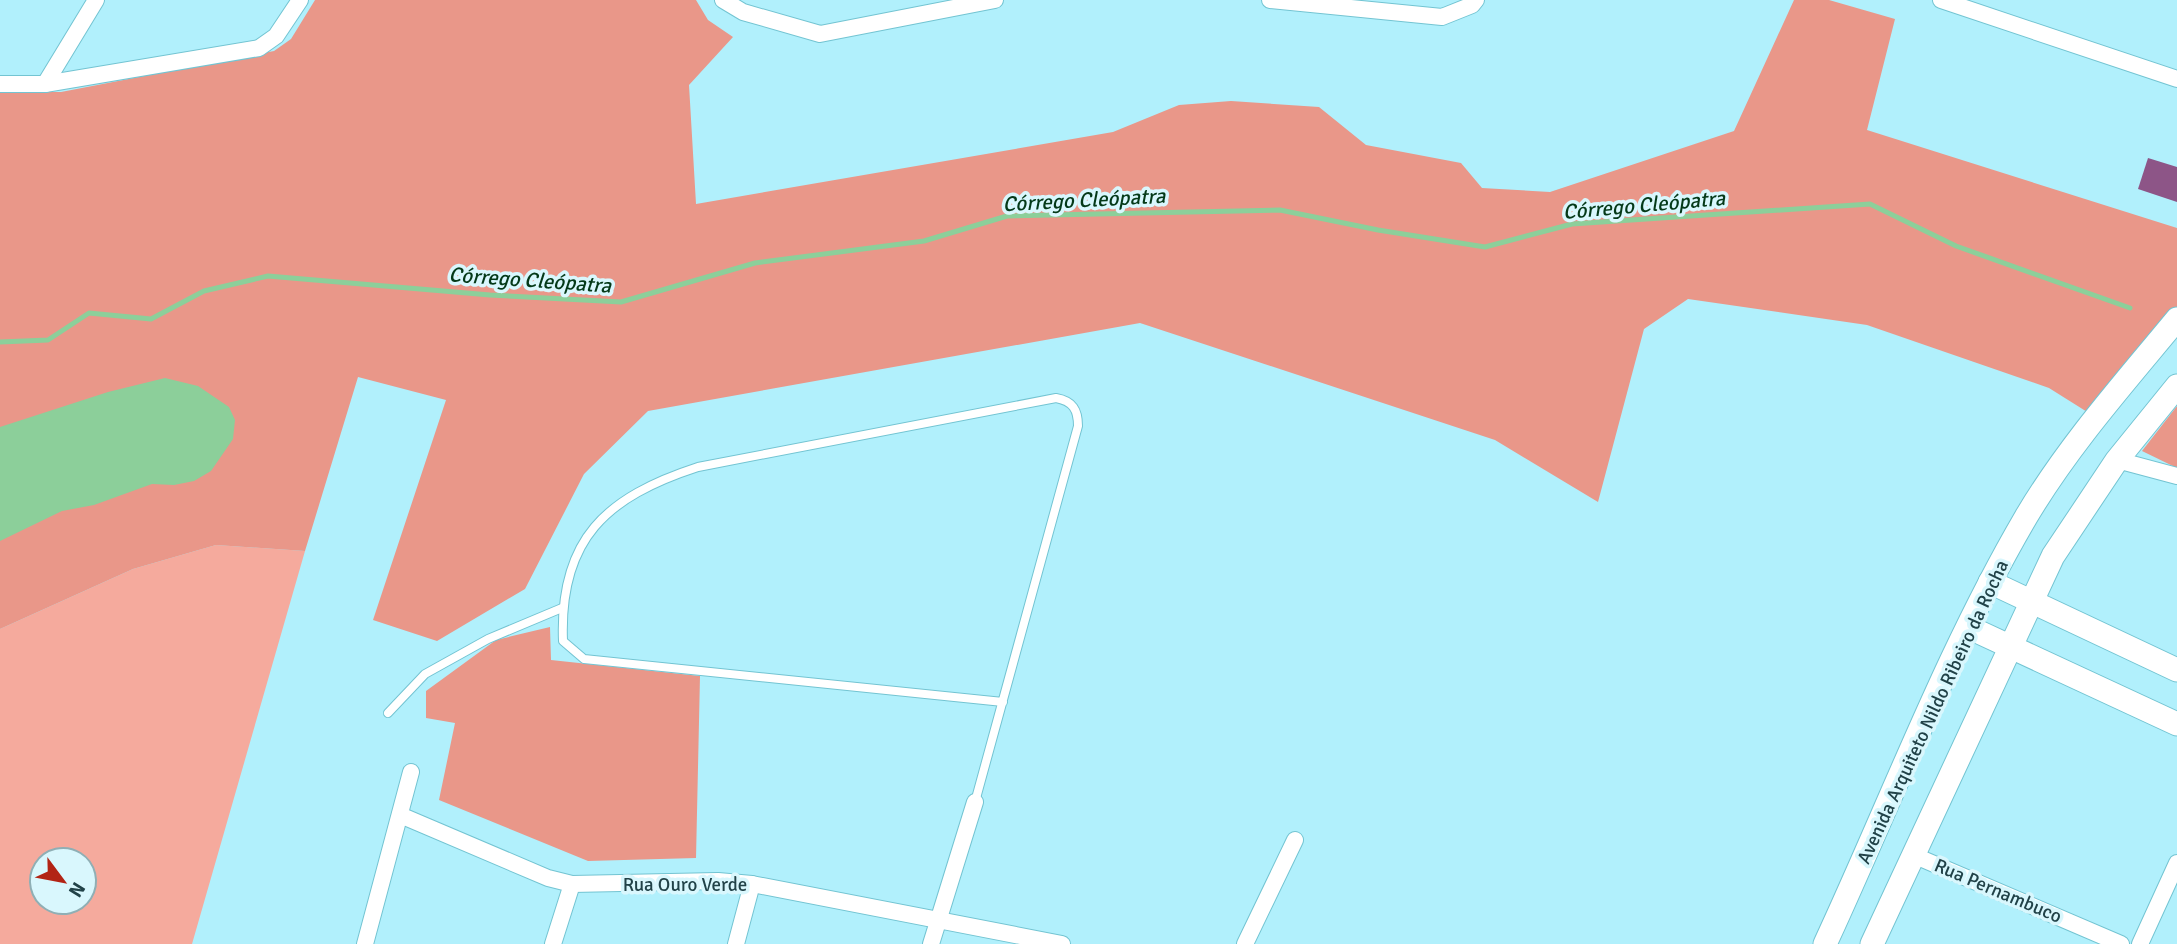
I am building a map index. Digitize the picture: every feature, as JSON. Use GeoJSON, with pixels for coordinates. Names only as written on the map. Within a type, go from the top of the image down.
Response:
{"type":"FeatureCollection","features":[{"type":"Feature","properties":{"kind":"main road","name":"Avenida Arquiteto Nildo Ribeiro da Rocha"},"geometry":{"type":"LineString","coordinates":[[1825,944],[1968,627],[2028,514],[2074,448],[2177,319]]}},
{"type":"Feature","properties":{"kind":"main road"},"geometry":{"type":"LineString","coordinates":[[1872,944],[2053,556],[2078,514],[2117,460],[2177,386]]}},
{"type":"Feature","properties":{"kind":"main road"},"geometry":{"type":"LineString","coordinates":[[1990,582],[2177,670]]}},
{"type":"Feature","properties":{"kind":"main road"},"geometry":{"type":"LineString","coordinates":[[1968,627],[2012,645],[2177,724]]}},
{"type":"Feature","properties":{"kind":"street"},"geometry":{"type":"LineString","coordinates":[[45,85],[96,0]]}},
{"type":"Feature","properties":{"kind":"street"},"geometry":{"type":"LineString","coordinates":[[0,84],[45,85],[259,48],[276,36],[300,0]]}},
{"type":"Feature","properties":{"kind":"street"},"geometry":{"type":"LineString","coordinates":[[723,0],[762,19],[820,34],[995,0]]}},
{"type":"Feature","properties":{"kind":"street"},"geometry":{"type":"LineString","coordinates":[[1270,0],[1442,17],[1472,5],[1476,0]]}},
{"type":"Feature","properties":{"kind":"street"},"geometry":{"type":"LineString","coordinates":[[1941,0],[2177,79]]}},
{"type":"Feature","properties":{"kind":"street"},"geometry":{"type":"LineString","coordinates":[[2117,460],[2177,476]]}},
{"type":"Feature","properties":{"kind":"street"},"geometry":{"type":"LineString","coordinates":[[365,944],[411,772]]}},
{"type":"Feature","properties":{"kind":"street"},"geometry":{"type":"LineString","coordinates":[[931,944],[975,802]]}},
{"type":"Feature","properties":{"kind":"street","name":"Rua Ouro Verde"},"geometry":{"type":"LineString","coordinates":[[400,815],[548,878],[572,884],[718,881],[752,884],[1062,944]]}},
{"type":"Feature","properties":{"kind":"street"},"geometry":{"type":"LineString","coordinates":[[1245,944],[1296,840]]}},
{"type":"Feature","properties":{"kind":"street","name":"Rua Pernambuco"},"geometry":{"type":"LineString","coordinates":[[1913,855],[2121,944]]}},
{"type":"Feature","properties":{"kind":"street"},"geometry":{"type":"LineString","coordinates":[[2140,944],[2177,863]]}},
{"type":"Feature","properties":{"kind":"street"},"geometry":{"type":"LineString","coordinates":[[553,944],[572,884]]}},
{"type":"Feature","properties":{"kind":"street"},"geometry":{"type":"LineString","coordinates":[[736,944],[752,884]]}},
{"type":"Feature","properties":{"kind":"lane"},"geometry":{"type":"LineString","coordinates":[[975,802],[1003,702],[1078,426],[1078,414],[1064,400],[1056,398],[698,467],[665,477],[611,512],[583,539],[570,564],[562,608],[563,641],[584,659],[1003,702]]}},
{"type":"Feature","properties":{"kind":"lane"},"geometry":{"type":"LineString","coordinates":[[388,713],[408,690],[435,668],[488,639],[562,608]]}},
{"type":"Feature","properties":{"kind":"shaded area"},"geometry":{"type":"Polygon","coordinates":[[[315,0],[696,0],[708,20],[733,37],[689,85],[696,204],[1113,132],[1179,105],[1231,101],[1319,107],[1366,145],[1461,163],[1482,188],[1550,192],[1734,131],[1794,0],[1829,0],[1895,19],[1867,130],[2177,228],[2177,310],[2092,415],[2049,388],[1867,325],[1688,299],[1644,329],[1598,502],[1495,440],[1140,323],[648,411],[584,474],[525,589],[437,641],[373,620],[446,400],[358,377],[305,551],[216,545],[133,569],[0,629],[0,92],[61,92],[274,51],[291,39],[315,0]]]}},
{"type":"Feature","properties":{"kind":"shaded area"},"geometry":{"type":"Polygon","coordinates":[[[165,378],[198,386],[229,407],[235,420],[233,439],[211,471],[194,481],[174,485],[152,484],[94,505],[62,511],[0,541],[0,427],[108,392],[165,378]]]}},
{"type":"Feature","properties":{"kind":"shaded area"},"geometry":{"type":"Polygon","coordinates":[[[2177,406],[2177,468],[2142,451],[2177,406]]]}},
{"type":"Feature","properties":{"kind":"shaded area"},"geometry":{"type":"Polygon","coordinates":[[[216,545],[305,551],[192,944],[0,944],[0,629],[133,569],[216,545]]]}},
{"type":"Feature","properties":{"kind":"shaded area"},"geometry":{"type":"Polygon","coordinates":[[[550,627],[551,660],[700,676],[696,858],[588,861],[439,800],[455,723],[426,718],[426,691],[496,640],[550,627]]]}},
{"type":"Feature","properties":{"kind":"building"},"geometry":{"type":"Polygon","coordinates":[[[2148,158],[2177,167],[2177,202],[2138,189],[2148,158]]]}},
{"type":"Feature","properties":{"kind":"waterway","name":"Córrego Cleópatra"},"geometry":{"type":"LineString","coordinates":[[0,342],[48,340],[89,313],[151,319],[204,291],[268,276],[490,295],[621,302],[755,263],[924,241],[1007,216],[1280,210],[1378,230],[1485,247],[1572,224],[1870,204],[1956,246],[2130,308]]}}]}
